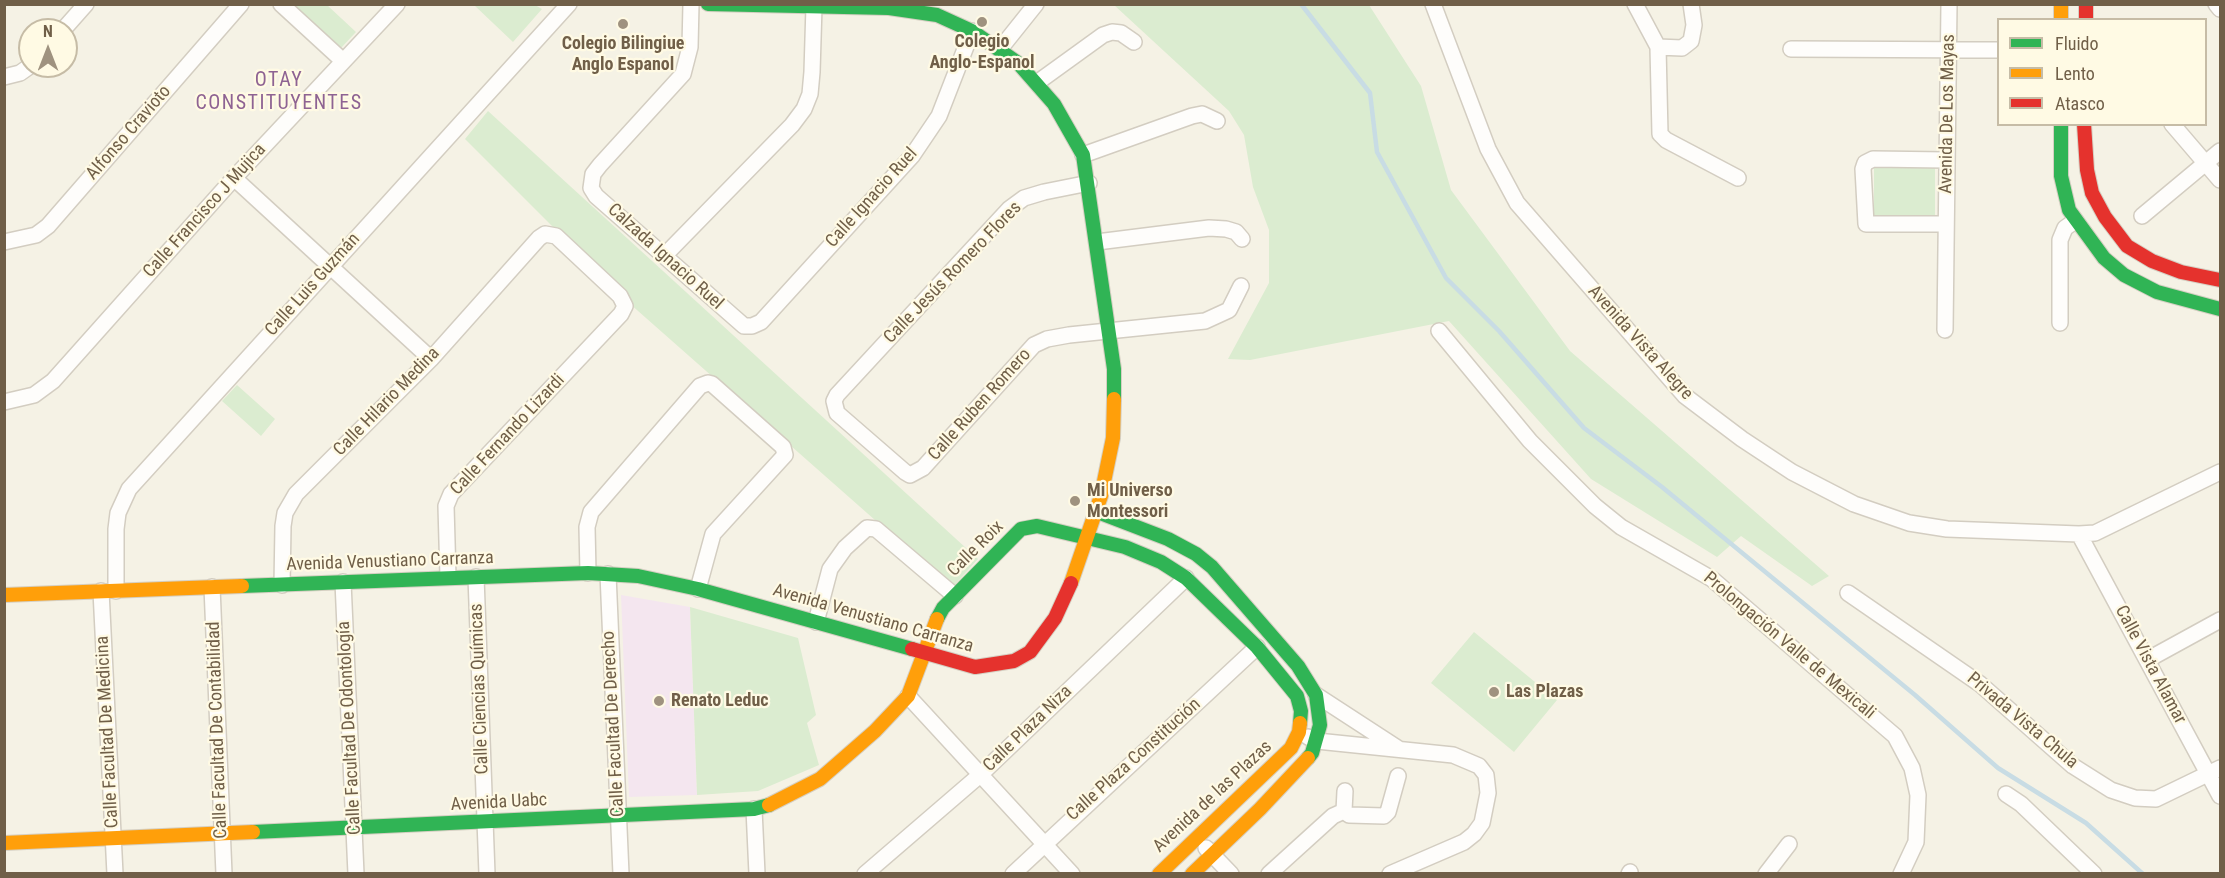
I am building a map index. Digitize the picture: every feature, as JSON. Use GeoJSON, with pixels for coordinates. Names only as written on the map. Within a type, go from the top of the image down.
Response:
{"type":"FeatureCollection","features":[{"type":"Feature","properties":{"kind":"street"},"geometry":{"type":"LineString","coordinates":[[74,18],[86,4]]}},
{"type":"Feature","properties":{"kind":"street","name":"Alfonso Cravioto"},"geometry":{"type":"LineString","coordinates":[[4,242],[36,235],[48,225],[241,4]]}},
{"type":"Feature","properties":{"kind":"street"},"geometry":{"type":"LineString","coordinates":[[281,4],[342,60]]}},
{"type":"Feature","properties":{"kind":"street","name":"Calle Francisco J Mujica"},"geometry":{"type":"LineString","coordinates":[[4,402],[34,395],[54,381],[234,178],[342,60],[397,4]]}},
{"type":"Feature","properties":{"kind":"street","name":"Calle Luis Guzmán"},"geometry":{"type":"LineString","coordinates":[[109,591],[117,521],[129,489],[569,4]]}},
{"type":"Feature","properties":{"kind":"street","name":"Calzada Ignacio Ruel"},"geometry":{"type":"LineString","coordinates":[[691,4],[690,47],[683,74],[593,174],[591,188],[596,196],[734,318]]}},
{"type":"Feature","properties":{"kind":"street","name":"Avenida Venustiano Carranza"},"geometry":{"type":"LineString","coordinates":[[4,595],[447,577],[608,574],[638,576],[698,589],[975,667],[1014,661],[1030,652],[1055,618],[1095,511],[1108,468],[1113,438],[1115,403],[1109,332],[1089,183],[1083,155],[1075,137],[1038,82],[1000,49],[972,31],[937,15],[889,8],[708,4]]}},
{"type":"Feature","properties":{"kind":"street"},"geometry":{"type":"LineString","coordinates":[[1000,49],[1036,4]]}},
{"type":"Feature","properties":{"kind":"street","name":"Avenida Vista Alegre"},"geometry":{"type":"LineString","coordinates":[[1433,4],[1488,148],[1517,203],[1685,396],[1742,439],[1792,472],[1854,504],[1909,523],[1947,529],[2079,534],[2096,533],[2220,472]]}},
{"type":"Feature","properties":{"kind":"street"},"geometry":{"type":"LineString","coordinates":[[1635,4],[1658,46],[1660,134],[1666,140],[1738,178]]}},
{"type":"Feature","properties":{"kind":"street"},"geometry":{"type":"LineString","coordinates":[[1658,46],[1682,48],[1691,41],[1694,25],[1691,4]]}},
{"type":"Feature","properties":{"kind":"street","name":"Avenida De Los Mayas"},"geometry":{"type":"LineString","coordinates":[[1946,330],[1948,4]]}},
{"type":"Feature","properties":{"kind":"street"},"geometry":{"type":"LineString","coordinates":[[2216,4],[2220,9]]}},
{"type":"Feature","properties":{"kind":"street"},"geometry":{"type":"LineString","coordinates":[[664,255],[792,125],[804,109],[810,94],[814,6]]}},
{"type":"Feature","properties":{"kind":"street","name":"Calle Ignacio Ruel"},"geometry":{"type":"LineString","coordinates":[[734,318],[744,326],[752,326],[761,322],[912,156],[939,116],[972,31]]}},
{"type":"Feature","properties":{"kind":"street"},"geometry":{"type":"LineString","coordinates":[[1038,82],[1103,35],[1121,33],[1134,42]]}},
{"type":"Feature","properties":{"kind":"street"},"geometry":{"type":"LineString","coordinates":[[1791,49],[1997,50]]}},
{"type":"Feature","properties":{"kind":"street"},"geometry":{"type":"LineString","coordinates":[[1083,155],[1202,114],[1217,121]]}},
{"type":"Feature","properties":{"kind":"street"},"geometry":{"type":"LineString","coordinates":[[2061,126],[2061,176],[2069,210],[2104,258],[2124,275],[2157,292],[2220,309]]}},
{"type":"Feature","properties":{"kind":"street"},"geometry":{"type":"LineString","coordinates":[[2084,126],[2087,170],[2092,193],[2105,217],[2127,246],[2152,261],[2181,272],[2220,280]]}},
{"type":"Feature","properties":{"kind":"street"},"geometry":{"type":"LineString","coordinates":[[2174,126],[2220,180]]}},
{"type":"Feature","properties":{"kind":"street"},"geometry":{"type":"LineString","coordinates":[[2142,216],[2220,151]]}},
{"type":"Feature","properties":{"kind":"street"},"geometry":{"type":"LineString","coordinates":[[1946,160],[1873,159],[1865,163],[1863,169],[1866,224],[1946,224]]}},
{"type":"Feature","properties":{"kind":"street"},"geometry":{"type":"LineString","coordinates":[[234,178],[328,267],[431,359]]}},
{"type":"Feature","properties":{"kind":"street","name":"Calle Jesús Romero Flores"},"geometry":{"type":"LineString","coordinates":[[923,468],[910,475],[904,472],[837,413],[834,401],[837,395],[1009,209],[1024,198],[1089,183]]}},
{"type":"Feature","properties":{"kind":"street"},"geometry":{"type":"LineString","coordinates":[[2060,323],[2060,240],[2065,228],[2075,221]]}},
{"type":"Feature","properties":{"kind":"street"},"geometry":{"type":"LineString","coordinates":[[1097,242],[1209,228],[1236,232],[1242,239]]}},
{"type":"Feature","properties":{"kind":"street","name":"Calle Hilario Medina"},"geometry":{"type":"LineString","coordinates":[[282,585],[285,513],[296,494],[431,359],[539,238],[545,234],[556,236],[620,296],[625,306],[621,314]]}},
{"type":"Feature","properties":{"kind":"street","name":"Calle Ruben Romero"},"geometry":{"type":"LineString","coordinates":[[923,468],[1034,345],[1047,339],[1218,317],[1235,302],[1241,286]]}},
{"type":"Feature","properties":{"kind":"street","name":"Calle Fernando Lizardi"},"geometry":{"type":"LineString","coordinates":[[447,577],[446,506],[451,494],[621,314]]}},
{"type":"Feature","properties":{"kind":"street","name":"Prolongación Valle de Mexicali"},"geometry":{"type":"LineString","coordinates":[[1439,331],[1530,441],[1595,506],[1621,527],[1712,579],[1895,736],[1912,768],[1918,795],[1916,842],[1901,873]]}},
{"type":"Feature","properties":{"kind":"street"},"geometry":{"type":"LineString","coordinates":[[588,573],[587,527],[591,512],[700,386],[712,384],[785,451],[782,460],[713,534],[698,589]]}},
{"type":"Feature","properties":{"kind":"street"},"geometry":{"type":"LineString","coordinates":[[1095,511],[1168,539],[1196,554],[1212,567],[1298,666],[1317,695],[1401,751]]}},
{"type":"Feature","properties":{"kind":"street","name":"Calle Roix"},"geometry":{"type":"LineString","coordinates":[[924,652],[936,619],[955,596],[1021,529],[1044,526],[1086,537]]}},
{"type":"Feature","properties":{"kind":"street"},"geometry":{"type":"LineString","coordinates":[[816,622],[830,569],[863,530],[876,529],[955,596]]}},
{"type":"Feature","properties":{"kind":"street","name":"Calle Vista Alamar"},"geometry":{"type":"LineString","coordinates":[[2079,534],[2148,660],[2214,771],[2220,796]]}},
{"type":"Feature","properties":{"kind":"street"},"geometry":{"type":"LineString","coordinates":[[1086,537],[1143,554],[1186,578],[1257,647],[1297,696],[1301,711],[1299,732],[1317,741],[1453,755],[1479,766],[1486,775],[1488,793],[1482,823],[1474,834],[1464,842],[1390,873]]}},
{"type":"Feature","properties":{"kind":"street","name":"Calle Facultad De Derecho"},"geometry":{"type":"LineString","coordinates":[[608,574],[621,873]]}},
{"type":"Feature","properties":{"kind":"street","name":"Calle Ciencias Químicas"},"geometry":{"type":"LineString","coordinates":[[476,577],[487,873]]}},
{"type":"Feature","properties":{"kind":"street","name":"Calle Plaza Niza"},"geometry":{"type":"LineString","coordinates":[[865,873],[980,774],[1186,578]]}},
{"type":"Feature","properties":{"kind":"street","name":"Calle Facultad De Odontología"},"geometry":{"type":"LineString","coordinates":[[343,582],[356,873]]}},
{"type":"Feature","properties":{"kind":"street","name":"Calle Facultad De Contabilidad"},"geometry":{"type":"LineString","coordinates":[[212,587],[224,873]]}},
{"type":"Feature","properties":{"kind":"street","name":"Calle Facultad De Medicina"},"geometry":{"type":"LineString","coordinates":[[109,591],[115,873]]}},
{"type":"Feature","properties":{"kind":"street","name":"Privada Vista Chula"},"geometry":{"type":"LineString","coordinates":[[1848,593],[1980,684],[2073,766],[2111,790],[2135,798],[2156,799],[2214,771]]}},
{"type":"Feature","properties":{"kind":"street"},"geometry":{"type":"LineString","coordinates":[[2148,660],[2220,620]]}},
{"type":"Feature","properties":{"kind":"street","name":"Calle Plaza Constitución"},"geometry":{"type":"LineString","coordinates":[[1012,873],[1257,647]]}},
{"type":"Feature","properties":{"kind":"street","name":"Avenida Uabc"},"geometry":{"type":"LineString","coordinates":[[4,843],[754,809],[776,803],[820,779],[875,731],[909,696],[924,652]]}},
{"type":"Feature","properties":{"kind":"street"},"geometry":{"type":"LineString","coordinates":[[1317,695],[1320,726],[1317,741]]}},
{"type":"Feature","properties":{"kind":"street"},"geometry":{"type":"LineString","coordinates":[[909,696],[1072,873]]}},
{"type":"Feature","properties":{"kind":"street","name":"Avenida de las Plazas"},"geometry":{"type":"LineString","coordinates":[[1159,873],[1281,760],[1291,748],[1299,732]]}},
{"type":"Feature","properties":{"kind":"street","name":"Avenida de las Plazas"},"geometry":{"type":"LineString","coordinates":[[1192,873],[1304,762],[1317,741]]}},
{"type":"Feature","properties":{"kind":"street"},"geometry":{"type":"LineString","coordinates":[[1344,812],[1349,815],[1384,816],[1388,812],[1398,776]]}},
{"type":"Feature","properties":{"kind":"street"},"geometry":{"type":"LineString","coordinates":[[1344,812],[1345,792]]}},
{"type":"Feature","properties":{"kind":"street"},"geometry":{"type":"LineString","coordinates":[[2006,794],[2021,804],[2093,873]]}},
{"type":"Feature","properties":{"kind":"street"},"geometry":{"type":"LineString","coordinates":[[754,809],[757,873]]}},
{"type":"Feature","properties":{"kind":"street"},"geometry":{"type":"LineString","coordinates":[[1269,873],[1333,816],[1344,812]]}},
{"type":"Feature","properties":{"kind":"street"},"geometry":{"type":"LineString","coordinates":[[1196,839],[1231,873]]}},
{"type":"Feature","properties":{"kind":"street"},"geometry":{"type":"LineString","coordinates":[[1766,873],[1789,844]]}},
{"type":"Feature","properties":{"kind":"shaded area","name":"Renato Leduc"},"geometry":{"type":"Polygon","coordinates":[[[621,595],[690,607],[697,795],[629,797],[621,595]]]}},
{"type":"Feature","properties":{"kind":"green space"},"geometry":{"type":"Polygon","coordinates":[[[294,5],[327,5],[356,32],[341,48],[294,5]]]}},
{"type":"Feature","properties":{"kind":"green space"},"geometry":{"type":"Polygon","coordinates":[[[474,5],[535,5],[542,9],[513,42],[474,5]]]}},
{"type":"Feature","properties":{"kind":"green space"},"geometry":{"type":"Polygon","coordinates":[[[1114,5],[1369,5],[1421,86],[1451,190],[1570,351],[1829,576],[1812,586],[1741,536],[1717,557],[1591,479],[1449,321],[1250,360],[1228,359],[1269,283],[1269,230],[1253,187],[1244,135],[1229,111],[1114,5]]]}},
{"type":"Feature","properties":{"kind":"green space"},"geometry":{"type":"Polygon","coordinates":[[[488,111],[978,559],[952,588],[629,303],[465,139],[488,111]]]}},
{"type":"Feature","properties":{"kind":"green space"},"geometry":{"type":"Polygon","coordinates":[[[1874,168],[1935,168],[1935,218],[1874,218],[1874,168]]]}},
{"type":"Feature","properties":{"kind":"green space"},"geometry":{"type":"Polygon","coordinates":[[[237,385],[275,419],[261,436],[222,401],[237,385]]]}},
{"type":"Feature","properties":{"kind":"green space"},"geometry":{"type":"Polygon","coordinates":[[[690,607],[798,638],[816,715],[807,723],[819,765],[758,791],[697,795],[690,607]]]}},
{"type":"Feature","properties":{"kind":"green space","name":"Las Plazas"},"geometry":{"type":"Polygon","coordinates":[[[1474,632],[1557,700],[1514,752],[1431,683],[1474,632]]]}},
{"type":"Feature","properties":{"kind":"waterway"},"geometry":{"type":"LineString","coordinates":[[1301,4],[1370,93],[1377,152],[1446,278],[1499,331],[1584,428],[1662,487],[1915,695],[1998,768],[2086,823],[2143,874]]}},
{"type":"Feature","properties":{"kind":"traffic: fast"},"geometry":{"type":"LineString","coordinates":[[708,4],[889,8],[937,15],[972,31],[1018,63],[1054,104],[1083,155],[1114,369],[1114,399]]}},
{"type":"Feature","properties":{"kind":"traffic: fast"},"geometry":{"type":"LineString","coordinates":[[2061,126],[2061,176],[2069,210],[2104,258],[2124,275],[2157,292],[2220,309]]}},
{"type":"Feature","properties":{"kind":"traffic: fast"},"geometry":{"type":"LineString","coordinates":[[1095,511],[1168,539],[1196,554],[1212,567],[1298,666],[1316,695],[1320,725],[1312,753],[1308,758]]}},
{"type":"Feature","properties":{"kind":"traffic: fast"},"geometry":{"type":"LineString","coordinates":[[937,619],[943,608],[1021,529],[1037,526],[1125,547],[1161,562],[1186,578],[1257,647],[1297,696],[1301,711],[1300,723]]}},
{"type":"Feature","properties":{"kind":"traffic: fast"},"geometry":{"type":"LineString","coordinates":[[242,586],[588,573],[638,576],[698,589],[912,649]]}},
{"type":"Feature","properties":{"kind":"traffic: fast"},"geometry":{"type":"LineString","coordinates":[[253,832],[754,809],[769,805]]}},
{"type":"Feature","properties":{"kind":"traffic: slow"},"geometry":{"type":"LineString","coordinates":[[2061,4],[2061,18]]}},
{"type":"Feature","properties":{"kind":"traffic: slow"},"geometry":{"type":"LineString","coordinates":[[1071,583],[1101,496],[1113,438],[1114,399]]}},
{"type":"Feature","properties":{"kind":"traffic: slow"},"geometry":{"type":"LineString","coordinates":[[4,595],[242,586]]}},
{"type":"Feature","properties":{"kind":"traffic: slow"},"geometry":{"type":"LineString","coordinates":[[769,805],[820,779],[875,731],[908,696],[937,619]]}},
{"type":"Feature","properties":{"kind":"traffic: slow"},"geometry":{"type":"LineString","coordinates":[[1159,874],[1291,748],[1299,732],[1300,723]]}},
{"type":"Feature","properties":{"kind":"traffic: slow"},"geometry":{"type":"LineString","coordinates":[[1192,874],[1260,809],[1308,758]]}},
{"type":"Feature","properties":{"kind":"traffic: slow"},"geometry":{"type":"LineString","coordinates":[[4,843],[253,832]]}},
{"type":"Feature","properties":{"kind":"traffic: jam"},"geometry":{"type":"LineString","coordinates":[[2086,4],[2086,18]]}},
{"type":"Feature","properties":{"kind":"traffic: jam"},"geometry":{"type":"LineString","coordinates":[[2084,126],[2087,170],[2092,193],[2105,217],[2127,246],[2152,261],[2181,272],[2220,280]]}},
{"type":"Feature","properties":{"kind":"traffic: jam"},"geometry":{"type":"LineString","coordinates":[[912,649],[975,667],[1014,661],[1030,652],[1055,618],[1071,583]]}},
{"type":"Feature","properties":{"kind":"place","name":"Colegio Anglo-Espanol"},"geometry":{"type":"Point","coordinates":[982,22]}},
{"type":"Feature","properties":{"kind":"place","name":"Colegio Bilingiue Anglo Espanol"},"geometry":{"type":"Point","coordinates":[623,24]}},
{"type":"Feature","properties":{"kind":"place","name":"Mi Universo Montessori"},"geometry":{"type":"Point","coordinates":[1075,501]}},
{"type":"Feature","properties":{"kind":"place","name":"Las Plazas"},"geometry":{"type":"Point","coordinates":[1494,692]}},
{"type":"Feature","properties":{"kind":"place","name":"Renato Leduc"},"geometry":{"type":"Point","coordinates":[659,701]}},
{"type":"Feature","properties":{"kind":"district","name":"OTAY CONSTITUYENTES"},"geometry":{"type":"Point","coordinates":[279,92]}}]}
